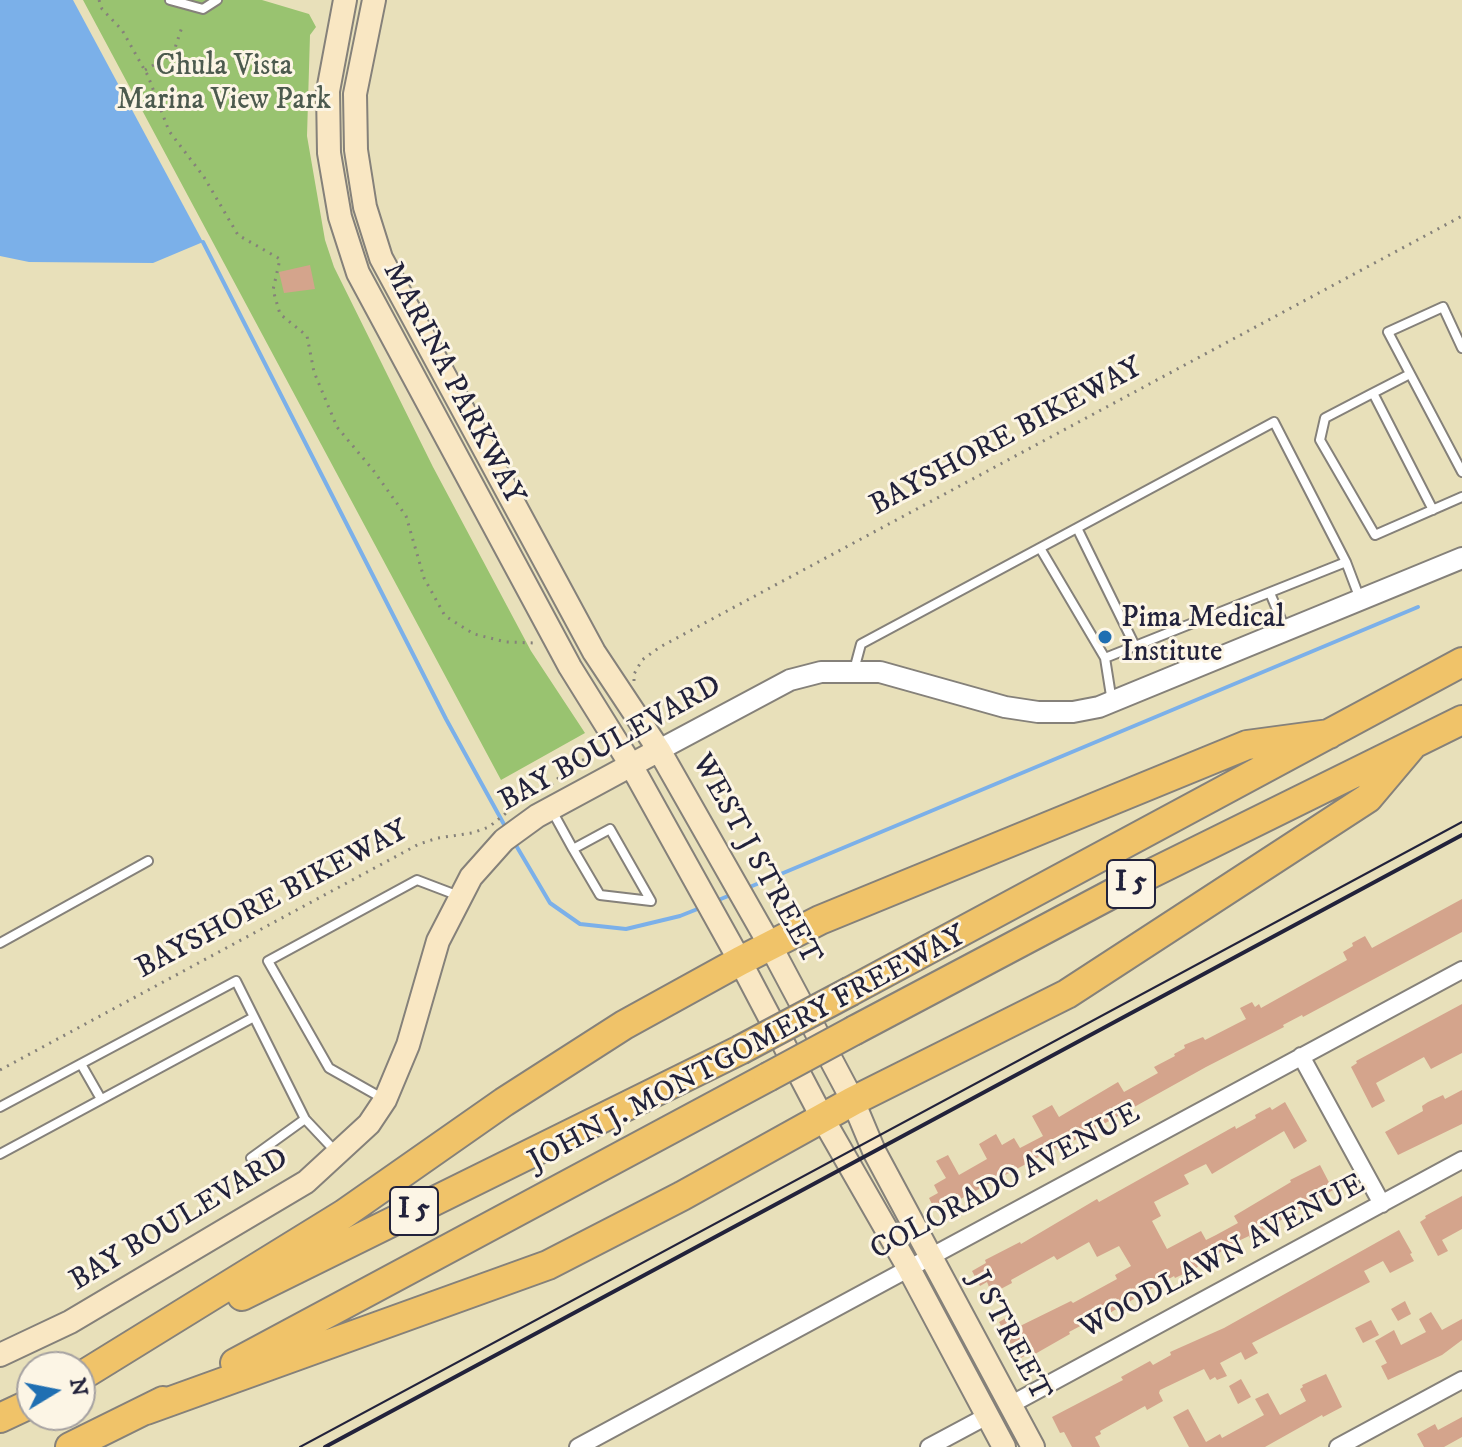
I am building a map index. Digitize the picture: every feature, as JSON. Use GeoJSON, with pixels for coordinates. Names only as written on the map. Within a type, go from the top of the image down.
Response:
{"type":"FeatureCollection","features":[{"type":"Feature","properties":{"kind":"highway","name":"JOHN J. MONTGOMERY FREEWAY"},"geometry":{"type":"LineString","coordinates":[[96,1369],[740,1050],[1462,662]]}},
{"type":"Feature","properties":{"kind":"highway","name":"JOHN J. MONTGOMERY FREEWAY"},"geometry":{"type":"LineString","coordinates":[[70,1447],[146,1410],[1138,880],[1462,720]]}},
{"type":"Feature","properties":{"kind":"highway"},"geometry":{"type":"LineString","coordinates":[[96,1368],[344,1214],[504,1102],[611,1034],[770,945],[820,920],[1247,745],[1329,734]]}},
{"type":"Feature","properties":{"kind":"highway"},"geometry":{"type":"LineString","coordinates":[[146,1410],[548,1265],[853,1101],[1067,994],[1368,798],[1411,747]]}},
{"type":"Feature","properties":{"kind":"main road","name":"MARINA PARKWAY"},"geometry":{"type":"LineString","coordinates":[[342,1],[328,91],[329,153],[340,217],[358,273],[570,667],[631,765]]}},
{"type":"Feature","properties":{"kind":"main road","name":"MARINA PARKWAY"},"geometry":{"type":"LineString","coordinates":[[372,5],[355,94],[356,150],[365,207],[381,258],[594,652],[659,750]]}},
{"type":"Feature","properties":{"kind":"main road","name":"BAY BOULEVARD"},"geometry":{"type":"LineString","coordinates":[[0,1355],[70,1322],[306,1182],[369,1124],[385,1100],[408,1045],[438,941],[459,896],[500,831],[518,817],[550,808],[659,750]]}},
{"type":"Feature","properties":{"kind":"main road","name":"WEST J STREET"},"geometry":{"type":"LineString","coordinates":[[659,750],[770,945],[853,1101],[874,1151],[930,1256]]}},
{"type":"Feature","properties":{"kind":"main road","name":"WEST J STREET"},"geometry":{"type":"LineString","coordinates":[[631,765],[823,1119],[908,1267]]}},
{"type":"Feature","properties":{"kind":"main road","name":"J STREET"},"geometry":{"type":"LineString","coordinates":[[930,1256],[1033,1447]]}},
{"type":"Feature","properties":{"kind":"main road","name":"J STREET"},"geometry":{"type":"LineString","coordinates":[[908,1267],[1004,1447]]}},
{"type":"Feature","properties":{"kind":"street"},"geometry":{"type":"LineString","coordinates":[[342,1],[372,5]]}},
{"type":"Feature","properties":{"kind":"street","name":"BAY BOULEVARD"},"geometry":{"type":"LineString","coordinates":[[659,750],[790,680],[821,672],[880,672],[1005,707],[1038,712],[1073,712],[1113,702],[1462,558]]}},
{"type":"Feature","properties":{"kind":"street","name":"COLORADO AVENUE"},"geometry":{"type":"LineString","coordinates":[[578,1447],[1462,970]]}},
{"type":"Feature","properties":{"kind":"street"},"geometry":{"type":"LineString","coordinates":[[1301,1056],[1382,1204]]}},
{"type":"Feature","properties":{"kind":"street","name":"WOODLAWN AVENUE"},"geometry":{"type":"LineString","coordinates":[[1010,1405],[1462,1160]]}},
{"type":"Feature","properties":{"kind":"street"},"geometry":{"type":"LineString","coordinates":[[1338,1447],[1462,1380]]}},
{"type":"Feature","properties":{"kind":"street"},"geometry":{"type":"LineString","coordinates":[[929,1447],[987,1416]]}},
{"type":"Feature","properties":{"kind":"lane"},"geometry":{"type":"LineString","coordinates":[[170,0],[203,9],[217,0]]}},
{"type":"Feature","properties":{"kind":"lane"},"geometry":{"type":"LineString","coordinates":[[1462,348],[1443,307],[1388,332],[1462,472]]}},
{"type":"Feature","properties":{"kind":"lane"},"geometry":{"type":"LineString","coordinates":[[1410,374],[1325,418],[1320,440],[1375,535],[1462,497]]}},
{"type":"Feature","properties":{"kind":"lane"},"geometry":{"type":"LineString","coordinates":[[1373,393],[1433,510]]}},
{"type":"Feature","properties":{"kind":"lane"},"geometry":{"type":"LineString","coordinates":[[854,670],[861,644],[1274,422],[1346,562],[1360,601]]}},
{"type":"Feature","properties":{"kind":"lane"},"geometry":{"type":"LineString","coordinates":[[1077,528],[1135,646]]}},
{"type":"Feature","properties":{"kind":"lane"},"geometry":{"type":"LineString","coordinates":[[1040,548],[1105,658],[1113,702]]}},
{"type":"Feature","properties":{"kind":"lane"},"geometry":{"type":"LineString","coordinates":[[1105,658],[1346,562]]}},
{"type":"Feature","properties":{"kind":"lane"},"geometry":{"type":"LineString","coordinates":[[1270,593],[1286,631]]}},
{"type":"Feature","properties":{"kind":"lane"},"geometry":{"type":"LineString","coordinates":[[550,808],[573,849],[600,895],[651,901],[610,829],[573,849]]}},
{"type":"Feature","properties":{"kind":"lane"},"geometry":{"type":"LineString","coordinates":[[0,943],[148,861]]}},
{"type":"Feature","properties":{"kind":"lane"},"geometry":{"type":"LineString","coordinates":[[385,1100],[329,1068],[268,961],[417,880],[459,896]]}},
{"type":"Feature","properties":{"kind":"lane"},"geometry":{"type":"LineString","coordinates":[[0,1107],[236,981],[305,1119],[337,1153]]}},
{"type":"Feature","properties":{"kind":"lane"},"geometry":{"type":"LineString","coordinates":[[0,1154],[254,1017]]}},
{"type":"Feature","properties":{"kind":"lane"},"geometry":{"type":"LineString","coordinates":[[81,1064],[101,1099]]}},
{"type":"Feature","properties":{"kind":"lane"},"geometry":{"type":"LineString","coordinates":[[251,1158],[305,1119]]}},
{"type":"Feature","properties":{"kind":"path"},"geometry":{"type":"LineString","coordinates":[[99,0],[102,9],[122,30],[144,71],[169,131],[204,177],[238,235],[280,259],[273,290],[280,314],[307,336],[314,372],[337,427],[406,516],[424,578],[445,616],[474,634],[506,642],[535,643]]}},
{"type":"Feature","properties":{"kind":"path"},"geometry":{"type":"LineString","coordinates":[[144,71],[173,54],[182,27]]}},
{"type":"Feature","properties":{"kind":"path","name":"BAYSHORE BIKEWAY"},"geometry":{"type":"LineString","coordinates":[[640,690],[634,674],[642,660],[660,647],[1462,216]]}},
{"type":"Feature","properties":{"kind":"path","name":"BAYSHORE BIKEWAY"},"geometry":{"type":"LineString","coordinates":[[0,1070],[419,844],[438,838],[500,831],[575,762],[606,754]]}},
{"type":"Feature","properties":{"kind":"green space","name":"Chula Vista Marina View Park"},"geometry":{"type":"Polygon","coordinates":[[[83,0],[262,0],[309,14],[316,27],[310,35],[307,136],[325,240],[334,267],[433,467],[531,651],[585,733],[501,780],[83,0]]]}},
{"type":"Feature","properties":{"kind":"water"},"geometry":{"type":"Polygon","coordinates":[[[0,0],[73,0],[203,242],[153,263],[29,262],[0,256],[0,0]]]}},
{"type":"Feature","properties":{"kind":"building"},"geometry":{"type":"Polygon","coordinates":[[[310,265],[315,289],[284,293],[279,272],[310,265]]]}},
{"type":"Feature","properties":{"kind":"building"},"geometry":{"type":"Polygon","coordinates":[[[1462,899],[1462,932],[936,1212],[929,1198],[938,1193],[934,1185],[946,1178],[936,1161],[948,1155],[959,1175],[987,1159],[979,1144],[996,1134],[1002,1145],[1014,1138],[1020,1148],[1043,1136],[1032,1116],[1052,1105],[1059,1117],[1118,1082],[1124,1092],[1158,1073],[1154,1067],[1175,1056],[1185,1048],[1184,1045],[1203,1037],[1205,1040],[1246,1019],[1240,1008],[1252,1002],[1255,1007],[1259,1004],[1261,1008],[1347,960],[1343,952],[1353,946],[1352,943],[1365,936],[1372,948],[1462,899]]]}},
{"type":"Feature","properties":{"kind":"building"},"geometry":{"type":"Polygon","coordinates":[[[1462,1004],[1462,1053],[1431,1069],[1424,1057],[1376,1083],[1385,1101],[1372,1108],[1351,1067],[1356,1061],[1462,1004]]]}},
{"type":"Feature","properties":{"kind":"building"},"geometry":{"type":"Polygon","coordinates":[[[1462,1090],[1462,1124],[1398,1155],[1385,1132],[1423,1111],[1422,1106],[1428,1102],[1443,1095],[1445,1099],[1462,1090]]]}},
{"type":"Feature","properties":{"kind":"building"},"geometry":{"type":"Polygon","coordinates":[[[1285,1102],[1307,1141],[1294,1149],[1284,1131],[1212,1174],[1206,1164],[1184,1175],[1189,1184],[1154,1202],[1161,1216],[1152,1221],[1167,1249],[1201,1231],[1206,1240],[1238,1223],[1234,1216],[1290,1180],[1320,1165],[1333,1190],[1250,1238],[1234,1243],[1196,1268],[1174,1276],[1106,1315],[1069,1332],[1035,1354],[1034,1351],[1019,1359],[999,1322],[1011,1315],[1018,1327],[1071,1301],[1073,1303],[1117,1279],[1115,1275],[1131,1266],[1119,1246],[1097,1257],[1089,1242],[1057,1260],[1054,1256],[997,1291],[987,1282],[980,1286],[972,1271],[986,1263],[985,1260],[1021,1244],[1097,1199],[1099,1202],[1235,1126],[1236,1129],[1256,1118],[1255,1115],[1285,1102]]]}},
{"type":"Feature","properties":{"kind":"building"},"geometry":{"type":"Polygon","coordinates":[[[1462,1196],[1462,1229],[1442,1240],[1448,1251],[1438,1256],[1420,1222],[1425,1216],[1462,1196]]]}},
{"type":"Feature","properties":{"kind":"building"},"geometry":{"type":"Polygon","coordinates":[[[1399,1230],[1414,1261],[1390,1273],[1383,1261],[1364,1271],[1370,1282],[1252,1343],[1258,1353],[1245,1360],[1241,1352],[1220,1363],[1227,1376],[1210,1380],[1204,1369],[1160,1390],[1163,1401],[1147,1410],[1145,1406],[1100,1431],[1101,1434],[1095,1437],[1100,1447],[1072,1447],[1064,1432],[1060,1433],[1052,1417],[1123,1380],[1121,1377],[1150,1361],[1153,1365],[1171,1355],[1170,1352],[1224,1328],[1399,1230]]]}},
{"type":"Feature","properties":{"kind":"building"},"geometry":{"type":"Polygon","coordinates":[[[1405,1301],[1411,1314],[1398,1321],[1391,1309],[1405,1301]]]}},
{"type":"Feature","properties":{"kind":"building"},"geometry":{"type":"Polygon","coordinates":[[[1431,1312],[1442,1330],[1462,1319],[1462,1340],[1442,1355],[1388,1380],[1381,1366],[1387,1363],[1375,1341],[1394,1330],[1401,1345],[1426,1332],[1419,1319],[1431,1312]]]}},
{"type":"Feature","properties":{"kind":"building"},"geometry":{"type":"Polygon","coordinates":[[[1371,1320],[1379,1335],[1363,1343],[1355,1328],[1371,1320]]]}},
{"type":"Feature","properties":{"kind":"building"},"geometry":{"type":"Polygon","coordinates":[[[1326,1374],[1342,1407],[1265,1447],[1189,1447],[1173,1417],[1188,1409],[1206,1442],[1220,1434],[1222,1438],[1264,1415],[1255,1399],[1268,1393],[1280,1415],[1306,1401],[1300,1389],[1302,1385],[1326,1374]]]}},
{"type":"Feature","properties":{"kind":"building"},"geometry":{"type":"Polygon","coordinates":[[[1241,1379],[1251,1397],[1238,1404],[1229,1386],[1241,1379]]]}},
{"type":"Feature","properties":{"kind":"building"},"geometry":{"type":"Polygon","coordinates":[[[1462,1417],[1462,1437],[1444,1447],[1424,1447],[1417,1434],[1435,1424],[1438,1430],[1462,1417]]]}},
{"type":"Feature","properties":{"kind":"waterway"},"geometry":{"type":"LineString","coordinates":[[203,242],[446,719],[506,828]]}},
{"type":"Feature","properties":{"kind":"waterway"},"geometry":{"type":"LineString","coordinates":[[745,889],[1418,607]]}},
{"type":"Feature","properties":{"kind":"waterway"},"geometry":{"type":"LineString","coordinates":[[514,842],[550,903],[580,924],[626,929],[700,908]]}},
{"type":"Feature","properties":{"kind":"waterway"},"geometry":{"type":"LineString","coordinates":[[716,901],[733,894]]}},
{"type":"Feature","properties":{"kind":"tram line"},"geometry":{"type":"LineString","coordinates":[[300,1447],[1462,822]]}},
{"type":"Feature","properties":{"kind":"railway"},"geometry":{"type":"LineString","coordinates":[[325,1447],[1462,835]]}},
{"type":"Feature","properties":{"kind":"place","name":"Pima Medical Institute"},"geometry":{"type":"Point","coordinates":[1105,637]}}]}
